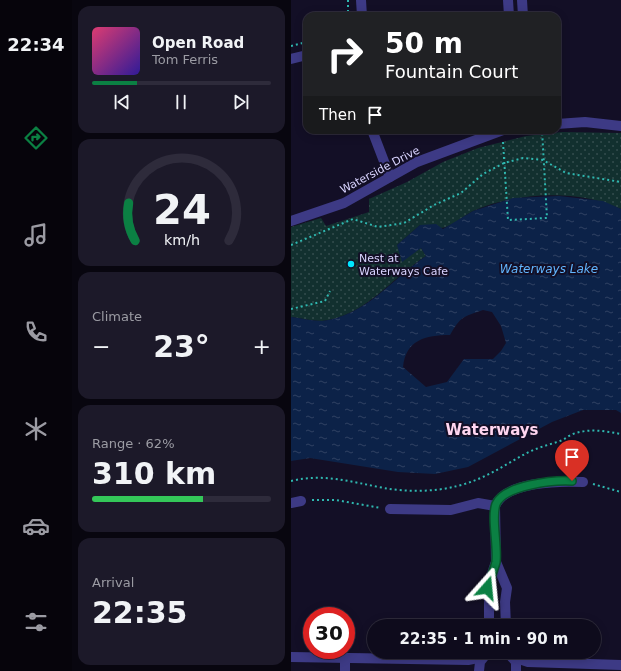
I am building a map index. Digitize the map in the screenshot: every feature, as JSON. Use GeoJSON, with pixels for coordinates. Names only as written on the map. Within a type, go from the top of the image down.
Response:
{"type":"FeatureCollection","features":[{"type":"Feature","properties":{"kind":"street"},"geometry":{"type":"LineString","coordinates":[[361,0],[362,12]]}},
{"type":"Feature","properties":{"kind":"street"},"geometry":{"type":"LineString","coordinates":[[508,0],[509,12]]}},
{"type":"Feature","properties":{"kind":"street"},"geometry":{"type":"LineString","coordinates":[[522,0],[523,12]]}},
{"type":"Feature","properties":{"kind":"street"},"geometry":{"type":"LineString","coordinates":[[291,59],[303,56]]}},
{"type":"Feature","properties":{"kind":"street"},"geometry":{"type":"LineString","coordinates":[[561,124],[585,122],[621,126]]}},
{"type":"Feature","properties":{"kind":"street"},"geometry":{"type":"LineString","coordinates":[[374,134],[390,177]]}},
{"type":"Feature","properties":{"kind":"street","name":"Waterside Drive"},"geometry":{"type":"LineString","coordinates":[[291,220],[344,203],[417,162],[492,134]]}},
{"type":"Feature","properties":{"kind":"street"},"geometry":{"type":"LineString","coordinates":[[489,619],[489,600],[487,588],[496,562],[495,506],[501,496],[545,482],[583,482]]}},
{"type":"Feature","properties":{"kind":"street"},"geometry":{"type":"LineString","coordinates":[[390,509],[451,510],[478,503],[495,506]]}},
{"type":"Feature","properties":{"kind":"street"},"geometry":{"type":"LineString","coordinates":[[496,562],[507,588],[505,602],[506,619]]}},
{"type":"Feature","properties":{"kind":"street"},"geometry":{"type":"LineString","coordinates":[[291,656],[303,656]]}},
{"type":"Feature","properties":{"kind":"street"},"geometry":{"type":"LineString","coordinates":[[355,658],[367,658]]}},
{"type":"Feature","properties":{"kind":"street"},"geometry":{"type":"LineString","coordinates":[[345,659],[345,671]]}},
{"type":"Feature","properties":{"kind":"street"},"geometry":{"type":"LineString","coordinates":[[406,659],[471,659]]}},
{"type":"Feature","properties":{"kind":"street"},"geometry":{"type":"LineString","coordinates":[[479,671],[482,659]]}},
{"type":"Feature","properties":{"kind":"street"},"geometry":{"type":"LineString","coordinates":[[513,659],[516,671]]}},
{"type":"Feature","properties":{"kind":"street"},"geometry":{"type":"LineString","coordinates":[[521,659],[528,662],[621,665]]}},
{"type":"Feature","properties":{"kind":"path"},"geometry":{"type":"LineString","coordinates":[[348,0],[348,12]]}},
{"type":"Feature","properties":{"kind":"path"},"geometry":{"type":"LineString","coordinates":[[291,46],[303,43]]}},
{"type":"Feature","properties":{"kind":"path"},"geometry":{"type":"LineString","coordinates":[[503,134],[508,220],[547,218],[542,134]]}},
{"type":"Feature","properties":{"kind":"path"},"geometry":{"type":"LineString","coordinates":[[291,245],[353,219],[378,226],[404,223],[434,205],[461,194],[483,174],[504,162],[523,158],[543,160],[566,173],[621,182]]}},
{"type":"Feature","properties":{"kind":"path"},"geometry":{"type":"LineString","coordinates":[[291,310],[325,301],[330,291]]}},
{"type":"Feature","properties":{"kind":"path"},"geometry":{"type":"LineString","coordinates":[[291,481],[323,477],[338,478],[386,488],[445,488],[480,479],[504,468],[526,453],[561,441],[573,434],[603,430],[621,434]]}},
{"type":"Feature","properties":{"kind":"path"},"geometry":{"type":"LineString","coordinates":[[583,482],[609,487],[621,492]]}},
{"type":"Feature","properties":{"kind":"path"},"geometry":{"type":"LineString","coordinates":[[296,502],[336,500],[390,509]]}},
{"type":"Feature","properties":{"kind":"green space"},"geometry":{"type":"Polygon","coordinates":[[[561,132],[621,133],[621,209],[585,198],[547,195],[509,200],[490,205],[473,211],[453,224],[441,228],[420,225],[397,245],[421,248],[426,256],[365,304],[338,318],[322,321],[291,317],[291,227],[321,218],[326,226],[369,212],[369,199],[407,182],[443,162],[478,148],[526,136],[561,134],[561,132]]]}},
{"type":"Feature","properties":{"kind":"water","name":"Waterways Lake"},"geometry":{"type":"Polygon","coordinates":[[[559,196],[603,201],[621,209],[621,413],[616,410],[583,410],[552,422],[468,467],[435,474],[398,472],[310,458],[291,461],[291,317],[322,321],[338,318],[352,312],[378,295],[426,256],[421,248],[402,262],[397,245],[420,225],[436,224],[443,229],[473,211],[513,198],[559,196]],[[483,310],[463,318],[450,335],[433,336],[418,341],[408,351],[403,367],[426,387],[447,382],[464,359],[493,359],[506,343],[501,326],[492,312],[483,310]]]}},
{"type":"Feature","properties":{"kind":"place","name":"Nest at Waterways Cafe"},"geometry":{"type":"Point","coordinates":[351,264]}},
{"type":"Feature","properties":{"kind":"district","name":"Waterways"},"geometry":{"type":"Point","coordinates":[492,430]}},
{"type":"Feature","properties":{"kind":"route"},"geometry":{"type":"LineString","coordinates":[[487,588],[496,562],[495,506],[501,496],[545,482],[572,481]]}}]}
